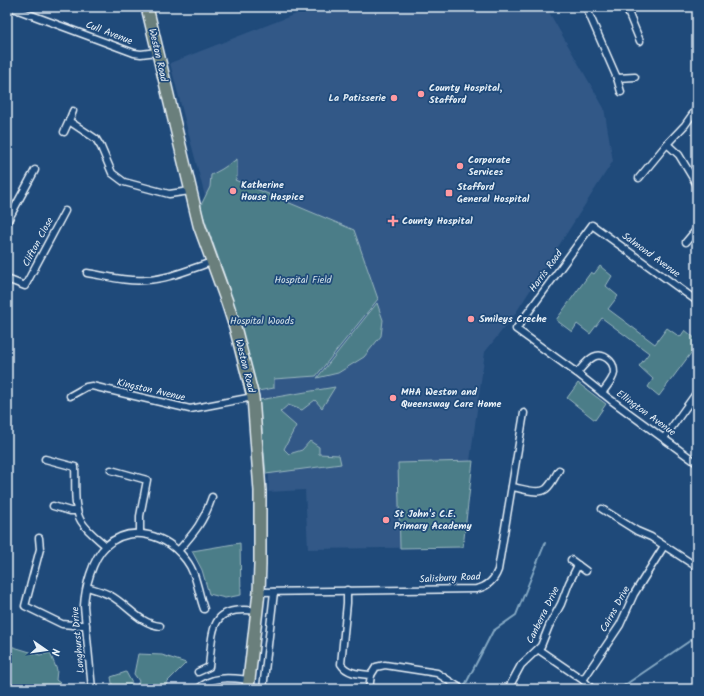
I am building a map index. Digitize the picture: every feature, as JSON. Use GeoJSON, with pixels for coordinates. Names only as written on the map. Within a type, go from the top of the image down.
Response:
{"type":"FeatureCollection","features":[{"type":"Feature","properties":{"kind":"highway","name":"Weston Road"},"geometry":{"type":"LineString","coordinates":[[147,7],[199,225],[236,327],[253,397],[260,492],[260,565],[259,592],[249,685]]}},
{"type":"Feature","properties":{"kind":"street","name":"Cull Avenue"},"geometry":{"type":"LineString","coordinates":[[10,7],[134,53],[141,54],[157,52]]}},
{"type":"Feature","properties":{"kind":"street"},"geometry":{"type":"LineString","coordinates":[[586,7],[621,92]]}},
{"type":"Feature","properties":{"kind":"street"},"geometry":{"type":"LineString","coordinates":[[626,7],[640,41]]}},
{"type":"Feature","properties":{"kind":"street"},"geometry":{"type":"LineString","coordinates":[[616,78],[635,77]]}},
{"type":"Feature","properties":{"kind":"street"},"geometry":{"type":"LineString","coordinates":[[639,178],[685,125],[697,108]]}},
{"type":"Feature","properties":{"kind":"street"},"geometry":{"type":"LineString","coordinates":[[64,132],[73,111]]}},
{"type":"Feature","properties":{"kind":"street"},"geometry":{"type":"LineString","coordinates":[[69,122],[96,139],[101,147],[112,174],[124,182],[169,194],[190,191]]}},
{"type":"Feature","properties":{"kind":"street"},"geometry":{"type":"LineString","coordinates":[[667,144],[679,155],[697,185]]}},
{"type":"Feature","properties":{"kind":"street"},"geometry":{"type":"LineString","coordinates":[[7,222],[35,170]]}},
{"type":"Feature","properties":{"kind":"street","name":"Clifton Close"},"geometry":{"type":"LineString","coordinates":[[7,279],[25,286],[65,211]]}},
{"type":"Feature","properties":{"kind":"street","name":"Salmond Avenue"},"geometry":{"type":"LineString","coordinates":[[592,225],[697,301]]}},
{"type":"Feature","properties":{"kind":"street","name":"Harris Road"},"geometry":{"type":"LineString","coordinates":[[516,329],[592,225]]}},
{"type":"Feature","properties":{"kind":"street"},"geometry":{"type":"LineString","coordinates":[[686,242],[697,229]]}},
{"type":"Feature","properties":{"kind":"street"},"geometry":{"type":"LineString","coordinates":[[87,273],[145,281],[171,276],[212,262]]}},
{"type":"Feature","properties":{"kind":"street","name":"Ellington Avenue"},"geometry":{"type":"LineString","coordinates":[[516,329],[697,463]]}},
{"type":"Feature","properties":{"kind":"street","name":"Ellington Avenue"},"geometry":{"type":"LineString","coordinates":[[577,373],[588,360],[597,356],[604,357],[609,360],[614,374],[602,393]]}},
{"type":"Feature","properties":{"kind":"street","name":"Kingston Avenue"},"geometry":{"type":"LineString","coordinates":[[70,396],[86,387],[92,386],[190,409],[253,397]]}},
{"type":"Feature","properties":{"kind":"street"},"geometry":{"type":"LineString","coordinates":[[664,438],[697,392]]}},
{"type":"Feature","properties":{"kind":"street","name":"Salisbury Road"},"geometry":{"type":"LineString","coordinates":[[259,592],[484,588],[489,584],[498,570],[524,413]]}},
{"type":"Feature","properties":{"kind":"street"},"geometry":{"type":"LineString","coordinates":[[45,459],[75,468],[77,511],[81,522],[106,546]]}},
{"type":"Feature","properties":{"kind":"street"},"geometry":{"type":"LineString","coordinates":[[112,470],[147,480],[140,516],[140,533]]}},
{"type":"Feature","properties":{"kind":"street"},"geometry":{"type":"LineString","coordinates":[[512,487],[543,491],[549,486],[559,470]]}},
{"type":"Feature","properties":{"kind":"street"},"geometry":{"type":"LineString","coordinates":[[178,551],[202,523],[212,497]]}},
{"type":"Feature","properties":{"kind":"street"},"geometry":{"type":"LineString","coordinates":[[53,506],[70,511],[77,511]]}},
{"type":"Feature","properties":{"kind":"street"},"geometry":{"type":"LineString","coordinates":[[602,509],[628,526],[651,537],[697,567]]}},
{"type":"Feature","properties":{"kind":"street","name":"Longhurst Drive"},"geometry":{"type":"LineString","coordinates":[[92,689],[84,606],[87,587],[96,559],[106,546],[115,539],[125,535],[140,533],[156,537],[178,551],[192,569],[204,609]]}},
{"type":"Feature","properties":{"kind":"street"},"geometry":{"type":"LineString","coordinates":[[39,538],[40,548],[25,606],[62,624],[73,626],[86,625]]}},
{"type":"Feature","properties":{"kind":"street","name":"Cairns Drive"},"geometry":{"type":"LineString","coordinates":[[583,680],[620,625],[634,594],[664,546]]}},
{"type":"Feature","properties":{"kind":"street"},"geometry":{"type":"LineString","coordinates":[[571,560],[586,571]]}},
{"type":"Feature","properties":{"kind":"street","name":"Canberra Drive"},"geometry":{"type":"LineString","coordinates":[[508,689],[521,665],[538,650],[561,604],[578,565]]}},
{"type":"Feature","properties":{"kind":"street"},"geometry":{"type":"LineString","coordinates":[[87,587],[112,596],[144,621],[149,624],[160,626]]}},
{"type":"Feature","properties":{"kind":"street"},"geometry":{"type":"LineString","coordinates":[[347,590],[341,664],[346,670],[351,672],[371,676]]}},
{"type":"Feature","properties":{"kind":"street"},"geometry":{"type":"LineString","coordinates":[[264,689],[274,592]]}},
{"type":"Feature","properties":{"kind":"street"},"geometry":{"type":"LineString","coordinates":[[198,672],[209,667],[213,631],[222,615],[232,610],[257,611]]}},
{"type":"Feature","properties":{"kind":"street"},"geometry":{"type":"LineString","coordinates":[[538,650],[583,680],[592,689]]}},
{"type":"Feature","properties":{"kind":"street"},"geometry":{"type":"LineString","coordinates":[[369,689],[371,676],[376,667],[385,665],[437,673],[460,688]]}},
{"type":"Feature","properties":{"kind":"street"},"geometry":{"type":"LineString","coordinates":[[198,689],[219,678],[249,685]]}},
{"type":"Feature","properties":{"kind":"shaded area","name":"County Hospital"},"geometry":{"type":"Polygon","coordinates":[[[314,7],[546,7],[604,108],[613,161],[515,314],[485,352],[470,461],[473,461],[463,547],[308,549],[305,490],[268,492],[269,473],[259,382],[233,303],[170,63],[314,7]]]}},
{"type":"Feature","properties":{"kind":"green space","name":"Hospital Field"},"geometry":{"type":"Polygon","coordinates":[[[237,159],[237,177],[235,180],[354,230],[378,299],[316,376],[274,379],[274,388],[258,391],[227,282],[200,207],[210,187],[211,175],[237,159]]]}},
{"type":"Feature","properties":{"kind":"green space"},"geometry":{"type":"Polygon","coordinates":[[[600,266],[612,276],[606,286],[618,296],[608,309],[655,344],[667,328],[680,337],[685,330],[697,340],[697,345],[659,396],[648,387],[653,379],[639,366],[649,353],[602,318],[590,334],[577,324],[572,332],[556,320],[591,272],[594,274],[600,266]]]}},
{"type":"Feature","properties":{"kind":"green space"},"geometry":{"type":"Polygon","coordinates":[[[377,303],[383,320],[381,336],[364,357],[338,373],[317,378],[377,303]]]}},
{"type":"Feature","properties":{"kind":"green space"},"geometry":{"type":"Polygon","coordinates":[[[578,383],[606,404],[595,420],[567,398],[578,383]]]}},
{"type":"Feature","properties":{"kind":"green space"},"geometry":{"type":"Polygon","coordinates":[[[335,387],[322,408],[315,400],[302,410],[288,405],[280,412],[296,426],[284,449],[289,454],[302,450],[310,441],[319,447],[319,454],[339,455],[341,464],[266,474],[259,400],[335,387]]]}},
{"type":"Feature","properties":{"kind":"green space"},"geometry":{"type":"Polygon","coordinates":[[[473,461],[463,547],[400,548],[398,463],[473,461]]]}},
{"type":"Feature","properties":{"kind":"green space"},"geometry":{"type":"Polygon","coordinates":[[[240,543],[241,595],[225,598],[209,594],[202,570],[192,551],[240,543]]]}},
{"type":"Feature","properties":{"kind":"green space"},"geometry":{"type":"Polygon","coordinates":[[[7,645],[40,655],[50,653],[57,670],[56,680],[64,686],[78,689],[7,689],[7,645]]]}},
{"type":"Feature","properties":{"kind":"green space"},"geometry":{"type":"Polygon","coordinates":[[[138,654],[162,655],[186,663],[168,681],[164,689],[135,689],[139,681],[134,674],[138,654]]]}},
{"type":"Feature","properties":{"kind":"green space"},"geometry":{"type":"Polygon","coordinates":[[[126,672],[134,687],[133,689],[113,689],[111,677],[126,672]]]}},
{"type":"Feature","properties":{"kind":"waterway"},"geometry":{"type":"LineString","coordinates":[[463,689],[493,631],[516,615],[545,543]]}},
{"type":"Feature","properties":{"kind":"waterway"},"geometry":{"type":"LineString","coordinates":[[619,689],[697,636]]}},
{"type":"Feature","properties":{"kind":"place","name":"County Hospital, Stafford"},"geometry":{"type":"Point","coordinates":[421,94]}},
{"type":"Feature","properties":{"kind":"place","name":"La Patisserie"},"geometry":{"type":"Point","coordinates":[394,98]}},
{"type":"Feature","properties":{"kind":"place","name":"Corporate Services"},"geometry":{"type":"Point","coordinates":[460,166]}},
{"type":"Feature","properties":{"kind":"place","name":"Katherine House Hospice"},"geometry":{"type":"Point","coordinates":[233,191]}},
{"type":"Feature","properties":{"kind":"place","name":"Stafford General Hospital"},"geometry":{"type":"Point","coordinates":[449,193]}},
{"type":"Feature","properties":{"kind":"place","name":"County Hospital"},"geometry":{"type":"Point","coordinates":[393,221]}},
{"type":"Feature","properties":{"kind":"place","name":"Smileys Creche"},"geometry":{"type":"Point","coordinates":[471,319]}},
{"type":"Feature","properties":{"kind":"place","name":"MHA Weston and Queensway Care Home"},"geometry":{"type":"Point","coordinates":[393,398]}},
{"type":"Feature","properties":{"kind":"place","name":"St John's C.E. Primary Academy"},"geometry":{"type":"Point","coordinates":[386,520]}},
{"type":"Feature","properties":{"kind":"park label","name":"Hospital Woods"},"geometry":{"type":"Point","coordinates":[262,321]}}]}
